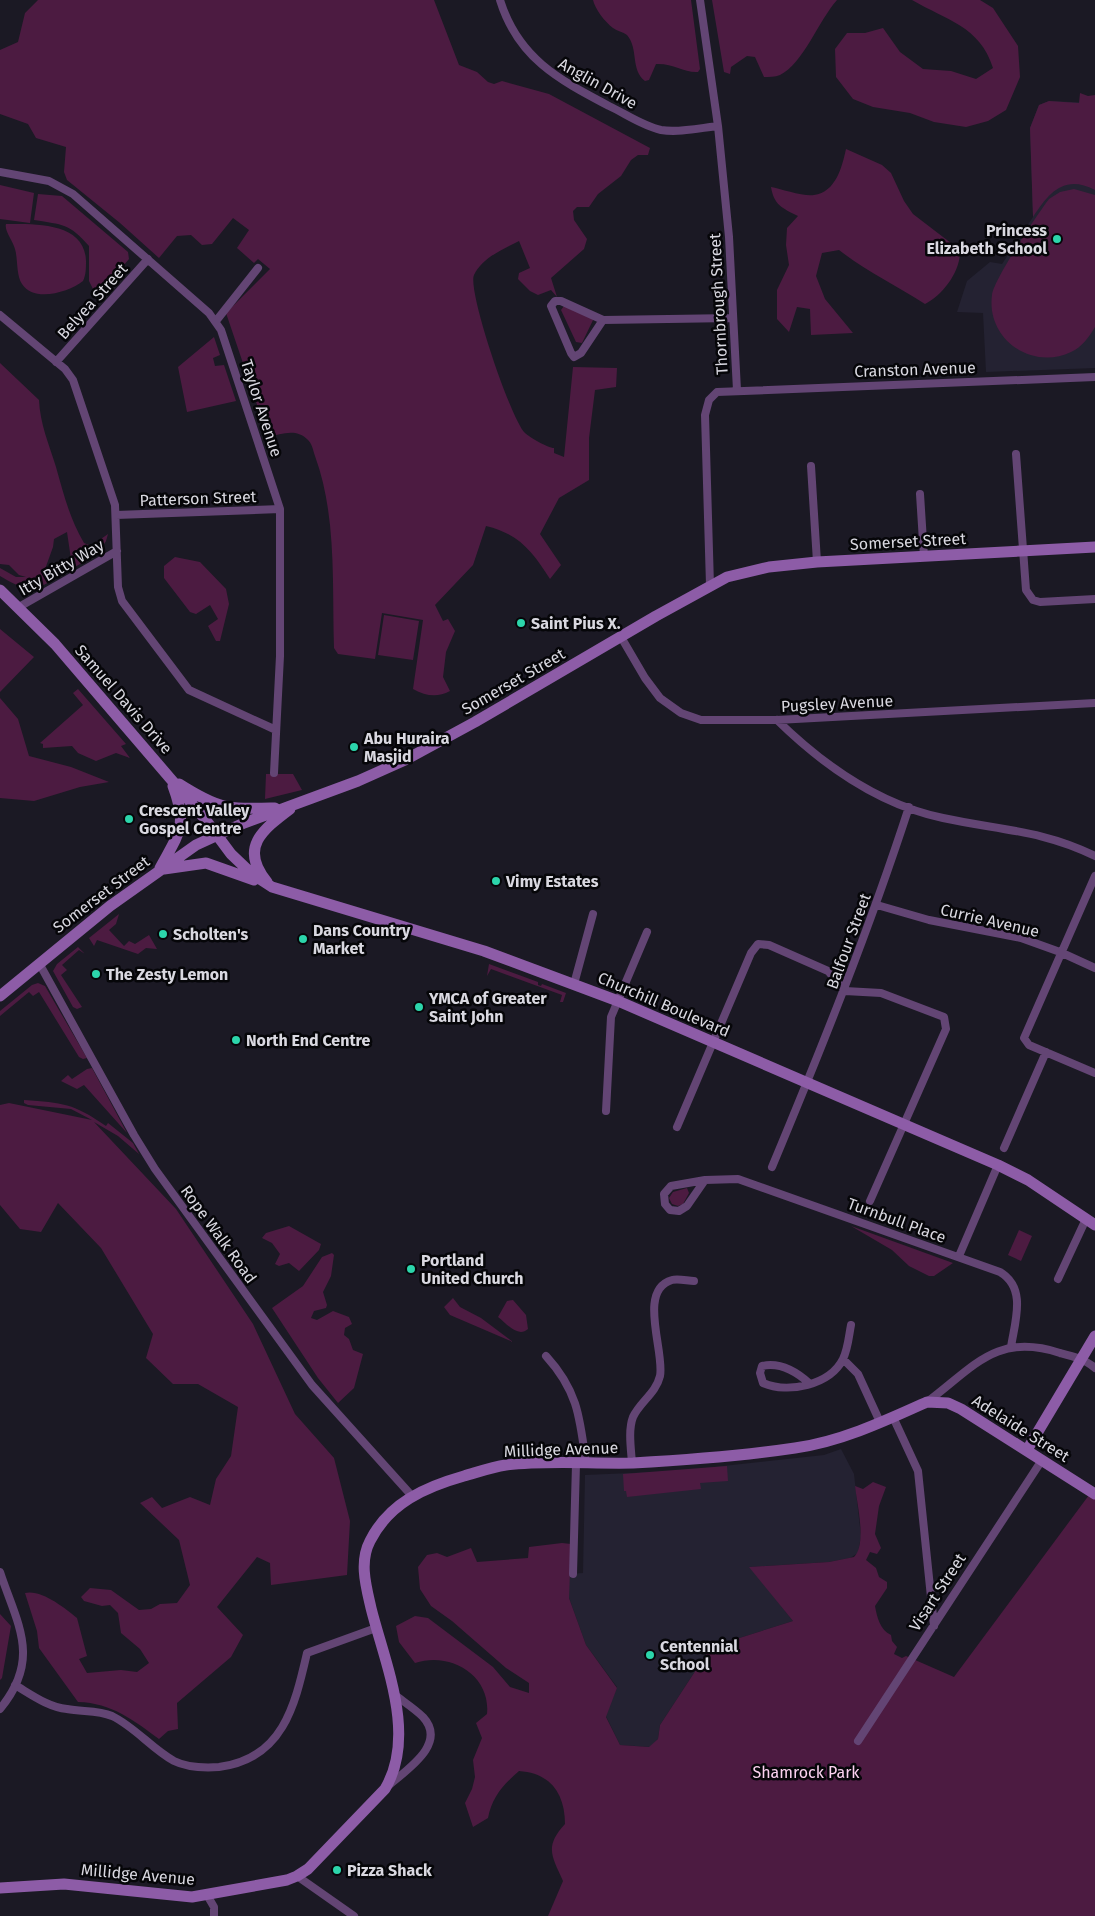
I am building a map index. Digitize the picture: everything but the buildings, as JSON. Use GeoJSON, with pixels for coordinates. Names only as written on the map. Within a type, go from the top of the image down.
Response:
{"type":"FeatureCollection","features":[{"type":"Feature","properties":{"kind":"street","name":"Anglin Drive"},"geometry":{"type":"LineString","coordinates":[[500,0],[514,33],[529,54],[549,72],[583,92],[640,122],[660,130],[680,131],[718,126]]}},
{"type":"Feature","properties":{"kind":"street","name":"Thornbrough Street"},"geometry":{"type":"LineString","coordinates":[[700,0],[718,126],[729,236],[737,390],[724,390],[714,394],[709,400],[705,415],[710,585]]}},
{"type":"Feature","properties":{"kind":"street","name":"Taylor Avenue"},"geometry":{"type":"LineString","coordinates":[[0,172],[37,178],[67,190],[148,259],[216,321],[223,334],[280,509],[280,656],[274,773]]}},
{"type":"Feature","properties":{"kind":"street","name":"Belyea Street"},"geometry":{"type":"LineString","coordinates":[[56,362],[148,259]]}},
{"type":"Feature","properties":{"kind":"street"},"geometry":{"type":"LineString","coordinates":[[216,321],[258,268]]}},
{"type":"Feature","properties":{"kind":"street"},"geometry":{"type":"LineString","coordinates":[[604,320],[581,353],[574,356],[551,306],[554,301],[561,301],[604,320],[733,318]]}},
{"type":"Feature","properties":{"kind":"street"},"geometry":{"type":"LineString","coordinates":[[2,318],[67,371],[75,383],[116,515],[120,597],[186,686],[198,696],[276,730]]}},
{"type":"Feature","properties":{"kind":"street","name":"Cranston Avenue"},"geometry":{"type":"LineString","coordinates":[[737,390],[1095,377]]}},
{"type":"Feature","properties":{"kind":"street"},"geometry":{"type":"LineString","coordinates":[[1016,454],[1026,590],[1034,600],[1040,602],[1095,599]]}},
{"type":"Feature","properties":{"kind":"street"},"geometry":{"type":"LineString","coordinates":[[811,466],[817,562]]}},
{"type":"Feature","properties":{"kind":"street"},"geometry":{"type":"LineString","coordinates":[[920,494],[924,558]]}},
{"type":"Feature","properties":{"kind":"street","name":"Patterson Street"},"geometry":{"type":"LineString","coordinates":[[116,515],[280,509]]}},
{"type":"Feature","properties":{"kind":"street","name":"Somerset Street"},"geometry":{"type":"LineString","coordinates":[[0,996],[110,906],[196,845],[405,760],[509,703],[710,585],[727,577],[756,569],[817,562],[924,558],[1095,547]]}},
{"type":"Feature","properties":{"kind":"street","name":"Itty Bitty Way"},"geometry":{"type":"LineString","coordinates":[[19,608],[117,551]]}},
{"type":"Feature","properties":{"kind":"street","name":"Samuel Davis Drive"},"geometry":{"type":"LineString","coordinates":[[0,590],[55,644],[170,778],[216,836]]}},
{"type":"Feature","properties":{"kind":"street","name":"Pugsley Avenue"},"geometry":{"type":"LineString","coordinates":[[621,637],[653,690],[680,713],[701,720],[778,720],[1095,703]]}},
{"type":"Feature","properties":{"kind":"street"},"geometry":{"type":"LineString","coordinates":[[778,720],[798,741],[834,768],[866,788],[909,807],[941,818],[1033,833],[1063,842],[1095,856]]}},
{"type":"Feature","properties":{"kind":"street"},"geometry":{"type":"LineString","coordinates":[[170,778],[204,799],[222,807],[284,808]]}},
{"type":"Feature","properties":{"kind":"street"},"geometry":{"type":"LineString","coordinates":[[159,870],[180,830],[182,817],[170,778]]}},
{"type":"Feature","properties":{"kind":"street"},"geometry":{"type":"LineString","coordinates":[[272,887],[258,868],[255,858],[256,845],[268,826],[299,803]]}},
{"type":"Feature","properties":{"kind":"street","name":"Balfour Street"},"geometry":{"type":"LineString","coordinates":[[772,1167],[845,991],[877,905],[909,807]]}},
{"type":"Feature","properties":{"kind":"street","name":"Churchill Boulevard"},"geometry":{"type":"LineString","coordinates":[[216,836],[242,866],[272,887],[287,894],[484,951],[618,1001],[998,1165],[1028,1180],[1090,1222]]}},
{"type":"Feature","properties":{"kind":"street"},"geometry":{"type":"LineString","coordinates":[[159,870],[206,863],[272,887]]}},
{"type":"Feature","properties":{"kind":"street"},"geometry":{"type":"LineString","coordinates":[[1095,876],[1024,1035],[1024,1040],[1046,1052],[1095,1073]]}},
{"type":"Feature","properties":{"kind":"street","name":"Currie Avenue"},"geometry":{"type":"LineString","coordinates":[[877,905],[929,920],[1004,934],[1060,952],[1095,968]]}},
{"type":"Feature","properties":{"kind":"street"},"geometry":{"type":"LineString","coordinates":[[574,984],[593,914]]}},
{"type":"Feature","properties":{"kind":"street"},"geometry":{"type":"LineString","coordinates":[[606,1111],[611,1017],[647,932]]}},
{"type":"Feature","properties":{"kind":"street"},"geometry":{"type":"LineString","coordinates":[[676,1127],[751,953],[758,944],[769,945],[828,971],[845,991],[881,993],[944,1018],[946,1029],[870,1201]]}},
{"type":"Feature","properties":{"kind":"street","name":"Rope Walk Road"},"geometry":{"type":"LineString","coordinates":[[39,964],[134,1135],[155,1169],[312,1385],[412,1496]]}},
{"type":"Feature","properties":{"kind":"street"},"geometry":{"type":"LineString","coordinates":[[1004,1148],[1046,1052]]}},
{"type":"Feature","properties":{"kind":"street"},"geometry":{"type":"LineString","coordinates":[[959,1256],[998,1165]]}},
{"type":"Feature","properties":{"kind":"street","name":"Turnbull Place"},"geometry":{"type":"LineString","coordinates":[[705,1180],[682,1210],[673,1211],[664,1204],[664,1194],[671,1186],[705,1180],[730,1178],[755,1183],[1000,1272],[1013,1283],[1017,1295],[1018,1306],[1011,1347]]}},
{"type":"Feature","properties":{"kind":"street"},"geometry":{"type":"LineString","coordinates":[[1058,1279],[1090,1222]]}},
{"type":"Feature","properties":{"kind":"street"},"geometry":{"type":"LineString","coordinates":[[632,1463],[633,1418],[655,1389],[660,1372],[654,1319],[656,1298],[665,1283],[673,1279],[694,1281]]}},
{"type":"Feature","properties":{"kind":"street"},"geometry":{"type":"LineString","coordinates":[[810,1384],[793,1371],[771,1364],[762,1366],[760,1373],[763,1383],[774,1388],[810,1384],[829,1376],[843,1359],[851,1324]]}},
{"type":"Feature","properties":{"kind":"street"},"geometry":{"type":"LineString","coordinates":[[1026,1450],[1095,1336]]}},
{"type":"Feature","properties":{"kind":"street"},"geometry":{"type":"LineString","coordinates":[[927,1402],[989,1354],[1011,1347],[1051,1350],[1081,1359],[1095,1368]]}},
{"type":"Feature","properties":{"kind":"street"},"geometry":{"type":"LineString","coordinates":[[546,1356],[568,1384],[577,1403],[581,1464],[573,1574]]}},
{"type":"Feature","properties":{"kind":"street"},"geometry":{"type":"LineString","coordinates":[[843,1359],[858,1374],[880,1422]]}},
{"type":"Feature","properties":{"kind":"street","name":"Adelaide Street"},"geometry":{"type":"LineString","coordinates":[[927,1402],[939,1401],[955,1406],[1095,1494]]}},
{"type":"Feature","properties":{"kind":"street","name":"Millidge Avenue"},"geometry":{"type":"LineString","coordinates":[[385,1789],[393,1775],[399,1752],[400,1728],[364,1577],[365,1553],[368,1544],[381,1523],[412,1496],[430,1486],[506,1465],[692,1460],[795,1448],[845,1436],[927,1402]]}},
{"type":"Feature","properties":{"kind":"street"},"geometry":{"type":"LineString","coordinates":[[893,1417],[918,1471],[934,1626]]}},
{"type":"Feature","properties":{"kind":"street","name":"Visart Street"},"geometry":{"type":"LineString","coordinates":[[858,1741],[1042,1460]]}},
{"type":"Feature","properties":{"kind":"street"},"geometry":{"type":"LineString","coordinates":[[0,1572],[22,1634],[23,1657],[16,1685],[0,1709]]}},
{"type":"Feature","properties":{"kind":"street"},"geometry":{"type":"LineString","coordinates":[[16,1685],[56,1707],[96,1712],[113,1717],[182,1764],[200,1767],[224,1766],[236,1764],[254,1754],[279,1734],[297,1696],[307,1653],[376,1628]]}},
{"type":"Feature","properties":{"kind":"street","name":"Millidge Avenue"},"geometry":{"type":"LineString","coordinates":[[0,1888],[64,1884],[192,1896],[207,1895],[297,1876],[322,1854],[385,1789],[420,1757],[430,1739],[430,1730],[422,1717],[393,1694]]}},
{"type":"Feature","properties":{"kind":"street"},"geometry":{"type":"LineString","coordinates":[[297,1876],[354,1916]]}},
{"type":"Feature","properties":{"kind":"street"},"geometry":{"type":"LineString","coordinates":[[207,1895],[214,1907],[214,1916]]}},
{"type":"Feature","properties":{"kind":"shaded area","name":"Princess Elizabeth School"},"geometry":{"type":"Polygon","coordinates":[[[1049,101],[1095,103],[1095,368],[986,372],[983,313],[957,312],[967,281],[990,262],[1002,264],[1033,217],[1030,128],[1039,105],[1049,101]]]}},
{"type":"Feature","properties":{"kind":"shaded area"},"geometry":{"type":"Polygon","coordinates":[[[841,1449],[854,1474],[861,1536],[858,1553],[850,1558],[829,1562],[750,1567],[793,1621],[711,1647],[660,1725],[658,1739],[650,1747],[620,1745],[606,1716],[617,1687],[586,1645],[569,1598],[569,1574],[583,1573],[585,1475],[678,1471],[824,1455],[841,1449]]]}},
{"type":"Feature","properties":{"kind":"green space"},"geometry":{"type":"Polygon","coordinates":[[[38,0],[434,0],[459,65],[477,72],[488,82],[494,84],[502,81],[549,94],[650,148],[648,155],[638,155],[631,160],[621,176],[598,194],[589,207],[577,207],[573,211],[574,220],[587,239],[584,249],[551,278],[557,297],[551,290],[538,295],[530,291],[518,279],[519,273],[530,268],[519,241],[488,259],[474,275],[477,304],[483,328],[510,405],[527,435],[554,448],[554,453],[564,457],[573,367],[617,368],[616,387],[595,390],[589,438],[589,480],[559,498],[540,534],[561,565],[550,579],[524,545],[497,529],[486,526],[473,565],[435,605],[443,621],[448,619],[455,631],[446,652],[443,677],[450,691],[441,695],[432,695],[413,689],[423,620],[382,613],[375,659],[338,654],[334,648],[330,527],[322,479],[313,449],[309,441],[298,434],[283,433],[268,437],[226,313],[270,269],[258,259],[254,263],[237,248],[249,230],[233,218],[212,244],[202,245],[191,235],[177,236],[159,258],[67,180],[64,172],[66,147],[36,138],[28,124],[0,114],[0,50],[18,42],[25,13],[38,0]]]}},
{"type":"Feature","properties":{"kind":"green space"},"geometry":{"type":"Polygon","coordinates":[[[593,0],[691,0],[700,69],[698,72],[693,72],[668,65],[656,64],[649,80],[645,81],[638,71],[631,41],[627,35],[615,29],[607,22],[598,11],[593,0]]]}},
{"type":"Feature","properties":{"kind":"green space"},"geometry":{"type":"Polygon","coordinates":[[[712,0],[837,0],[796,61],[780,75],[764,77],[755,57],[747,56],[731,67],[730,74],[724,72],[712,0]]]}},
{"type":"Feature","properties":{"kind":"green space"},"geometry":{"type":"Polygon","coordinates":[[[912,0],[980,0],[993,8],[1018,46],[1020,77],[1006,110],[988,121],[966,127],[934,122],[910,113],[873,107],[853,99],[836,77],[835,49],[847,33],[865,33],[883,28],[900,52],[923,69],[951,71],[976,79],[993,68],[980,42],[971,33],[912,0]]]}},
{"type":"Feature","properties":{"kind":"green space"},"geometry":{"type":"Polygon","coordinates":[[[1080,93],[1088,96],[1095,95],[1095,190],[1074,184],[1058,188],[1045,200],[1033,217],[1030,128],[1039,105],[1049,101],[1079,103],[1080,93]]]}},
{"type":"Feature","properties":{"kind":"green space"},"geometry":{"type":"Polygon","coordinates":[[[846,149],[882,165],[891,173],[904,201],[913,214],[960,250],[960,258],[950,282],[938,295],[925,304],[871,272],[839,250],[822,253],[816,276],[825,299],[853,333],[811,335],[810,309],[797,307],[789,332],[777,319],[777,290],[789,265],[786,245],[787,228],[798,216],[787,211],[777,202],[771,187],[805,195],[822,193],[837,178],[846,149]]]}},
{"type":"Feature","properties":{"kind":"green space"},"geometry":{"type":"Polygon","coordinates":[[[0,185],[34,193],[30,223],[0,219],[0,185]]]}},
{"type":"Feature","properties":{"kind":"green space"},"geometry":{"type":"Polygon","coordinates":[[[1074,189],[1095,195],[1095,327],[1085,341],[1071,352],[1056,357],[1041,357],[1027,354],[1015,347],[1004,337],[996,325],[992,311],[992,295],[1008,262],[1049,199],[1060,192],[1074,189]]]}},
{"type":"Feature","properties":{"kind":"green space"},"geometry":{"type":"Polygon","coordinates":[[[38,194],[62,196],[128,252],[129,259],[97,297],[89,281],[89,246],[76,233],[65,226],[34,220],[38,194]]]}},
{"type":"Feature","properties":{"kind":"green space"},"geometry":{"type":"Polygon","coordinates":[[[6,224],[44,225],[68,232],[77,239],[83,248],[86,261],[83,281],[69,289],[52,294],[35,293],[27,290],[20,280],[15,249],[6,229],[6,224]]]}},
{"type":"Feature","properties":{"kind":"green space"},"geometry":{"type":"Polygon","coordinates":[[[564,306],[594,318],[582,343],[576,342],[561,310],[564,306]]]}},
{"type":"Feature","properties":{"kind":"green space"},"geometry":{"type":"Polygon","coordinates":[[[214,337],[220,355],[213,358],[215,366],[224,365],[236,401],[187,412],[178,367],[214,337]]]}},
{"type":"Feature","properties":{"kind":"green space"},"geometry":{"type":"Polygon","coordinates":[[[0,363],[39,400],[43,426],[64,496],[74,524],[84,543],[91,546],[108,534],[102,547],[104,549],[99,553],[36,588],[25,588],[0,576],[0,568],[16,577],[26,577],[19,575],[9,565],[0,564],[0,363]],[[67,532],[54,539],[44,572],[52,573],[71,559],[67,532]]]}},
{"type":"Feature","properties":{"kind":"green space"},"geometry":{"type":"Polygon","coordinates":[[[175,557],[200,562],[226,589],[229,604],[220,641],[216,641],[208,626],[218,619],[210,605],[196,614],[190,612],[164,578],[164,566],[175,557]]]}},
{"type":"Feature","properties":{"kind":"green space"},"geometry":{"type":"Polygon","coordinates":[[[384,615],[419,621],[413,660],[378,655],[384,615]]]}},
{"type":"Feature","properties":{"kind":"green space"},"geometry":{"type":"Polygon","coordinates":[[[0,629],[34,657],[0,692],[0,629]]]}},
{"type":"Feature","properties":{"kind":"green space"},"geometry":{"type":"Polygon","coordinates":[[[78,689],[126,744],[121,746],[130,758],[116,753],[96,761],[78,753],[72,746],[43,748],[43,744],[40,743],[83,705],[73,693],[78,689]]]}},
{"type":"Feature","properties":{"kind":"green space"},"geometry":{"type":"Polygon","coordinates":[[[0,698],[18,719],[29,756],[71,767],[109,782],[80,787],[34,801],[0,798],[0,698]]]}},
{"type":"Feature","properties":{"kind":"green space"},"geometry":{"type":"Polygon","coordinates":[[[266,774],[293,774],[302,790],[265,799],[266,774]]]}},
{"type":"Feature","properties":{"kind":"green space"},"geometry":{"type":"Polygon","coordinates":[[[119,914],[116,924],[109,930],[124,946],[129,941],[135,944],[149,935],[157,949],[146,948],[138,954],[97,940],[94,946],[89,938],[119,914]]]}},
{"type":"Feature","properties":{"kind":"green space"},"geometry":{"type":"Polygon","coordinates":[[[78,947],[85,954],[79,950],[62,965],[67,970],[61,975],[82,1007],[77,1009],[73,1007],[53,971],[57,964],[78,947]]]}},
{"type":"Feature","properties":{"kind":"green space"},"geometry":{"type":"Polygon","coordinates":[[[489,964],[538,982],[538,985],[541,986],[542,984],[566,993],[563,1002],[560,1002],[562,995],[491,969],[487,976],[489,964]]]}},
{"type":"Feature","properties":{"kind":"green space"},"geometry":{"type":"Polygon","coordinates":[[[38,983],[45,986],[87,1058],[79,1057],[39,992],[33,996],[29,992],[0,1016],[0,1011],[32,985],[38,983]]]}},
{"type":"Feature","properties":{"kind":"green space"},"geometry":{"type":"Polygon","coordinates":[[[92,1068],[127,1133],[84,1085],[77,1089],[61,1081],[68,1075],[72,1079],[87,1069],[92,1068]]]}},
{"type":"Feature","properties":{"kind":"green space"},"geometry":{"type":"Polygon","coordinates":[[[24,1100],[58,1103],[76,1108],[106,1126],[108,1123],[133,1143],[139,1154],[118,1136],[94,1122],[176,1209],[253,1324],[295,1414],[334,1458],[350,1521],[347,1575],[271,1585],[270,1563],[257,1557],[217,1607],[243,1635],[231,1657],[177,1703],[178,1729],[168,1731],[159,1739],[131,1719],[112,1709],[78,1702],[39,1648],[37,1631],[25,1593],[38,1594],[45,1597],[77,1618],[87,1656],[79,1659],[87,1673],[121,1670],[137,1672],[149,1663],[140,1649],[121,1633],[118,1613],[110,1605],[102,1606],[84,1601],[81,1597],[90,1588],[111,1590],[139,1610],[151,1609],[160,1604],[177,1603],[190,1585],[179,1540],[140,1503],[152,1497],[162,1508],[190,1497],[210,1505],[216,1479],[231,1456],[238,1407],[198,1384],[173,1384],[146,1358],[153,1334],[101,1248],[58,1203],[41,1232],[20,1229],[0,1205],[0,1105],[9,1103],[92,1120],[71,1109],[28,1105],[24,1103],[24,1100]]]}},
{"type":"Feature","properties":{"kind":"green space"},"geometry":{"type":"Polygon","coordinates":[[[687,1188],[689,1193],[683,1204],[678,1206],[672,1204],[669,1198],[673,1192],[687,1188]]]}},
{"type":"Feature","properties":{"kind":"green space"},"geometry":{"type":"Polygon","coordinates":[[[289,1226],[321,1244],[319,1250],[299,1271],[289,1263],[279,1266],[275,1264],[280,1254],[272,1243],[262,1238],[266,1233],[289,1226]]]}},
{"type":"Feature","properties":{"kind":"green space"},"geometry":{"type":"Polygon","coordinates":[[[851,1226],[953,1263],[934,1276],[929,1276],[909,1266],[892,1250],[851,1226]]]}},
{"type":"Feature","properties":{"kind":"green space"},"geometry":{"type":"Polygon","coordinates":[[[1019,1230],[1032,1236],[1021,1261],[1008,1255],[1019,1230]]]}},
{"type":"Feature","properties":{"kind":"green space"},"geometry":{"type":"Polygon","coordinates":[[[332,1253],[334,1255],[331,1276],[323,1292],[327,1305],[326,1308],[314,1311],[311,1318],[317,1320],[333,1311],[349,1317],[352,1324],[345,1328],[344,1335],[349,1339],[353,1350],[363,1354],[354,1388],[338,1403],[318,1378],[272,1308],[303,1286],[322,1257],[332,1253]]]}},
{"type":"Feature","properties":{"kind":"green space"},"geometry":{"type":"Polygon","coordinates":[[[453,1298],[460,1307],[481,1318],[513,1342],[450,1315],[444,1307],[453,1298]]]}},
{"type":"Feature","properties":{"kind":"green space"},"geometry":{"type":"Polygon","coordinates":[[[513,1300],[526,1315],[528,1329],[524,1331],[516,1331],[498,1317],[507,1301],[513,1300]]]}},
{"type":"Feature","properties":{"kind":"green space"},"geometry":{"type":"Polygon","coordinates":[[[727,1466],[728,1481],[700,1483],[701,1489],[627,1497],[626,1491],[624,1491],[623,1474],[727,1466]]]}},
{"type":"Feature","properties":{"kind":"green space","name":"Shamrock Park"},"geometry":{"type":"Polygon","coordinates":[[[873,1482],[886,1487],[879,1506],[875,1534],[881,1548],[877,1554],[870,1552],[866,1560],[876,1568],[879,1577],[887,1582],[887,1588],[875,1606],[880,1623],[884,1630],[891,1635],[892,1641],[897,1647],[894,1654],[902,1658],[906,1656],[954,1677],[1092,1491],[1095,1494],[1095,1916],[548,1916],[563,1881],[552,1852],[554,1839],[565,1824],[559,1794],[547,1780],[519,1771],[499,1792],[492,1804],[488,1818],[473,1827],[465,1803],[472,1789],[475,1777],[473,1760],[482,1738],[476,1723],[487,1714],[486,1700],[482,1688],[466,1669],[454,1664],[442,1660],[428,1660],[415,1663],[399,1642],[396,1626],[415,1616],[428,1618],[493,1667],[510,1687],[529,1693],[529,1683],[506,1668],[452,1621],[431,1606],[420,1589],[418,1567],[427,1555],[437,1553],[447,1557],[471,1548],[477,1562],[528,1558],[529,1547],[562,1543],[571,1544],[569,1598],[586,1645],[617,1688],[606,1717],[620,1745],[649,1747],[658,1739],[660,1725],[711,1647],[793,1621],[749,1567],[829,1562],[854,1557],[858,1551],[861,1534],[855,1486],[863,1489],[873,1482]]]}},
{"type":"Feature","properties":{"kind":"green space"},"geometry":{"type":"Polygon","coordinates":[[[0,1614],[11,1626],[2,1678],[0,1680],[0,1614]]]}},
{"type":"Feature","properties":{"kind":"place","name":"Princess Elizabeth School"},"geometry":{"type":"Point","coordinates":[1057,239]}},
{"type":"Feature","properties":{"kind":"place","name":"Saint Pius X."},"geometry":{"type":"Point","coordinates":[521,623]}},
{"type":"Feature","properties":{"kind":"place","name":"Abu Huraira Masjid"},"geometry":{"type":"Point","coordinates":[354,747]}},
{"type":"Feature","properties":{"kind":"place","name":"Crescent Valley Gospel Centre"},"geometry":{"type":"Point","coordinates":[129,819]}},
{"type":"Feature","properties":{"kind":"place","name":"Vimy Estates"},"geometry":{"type":"Point","coordinates":[496,881]}},
{"type":"Feature","properties":{"kind":"place","name":"Scholten's"},"geometry":{"type":"Point","coordinates":[163,934]}},
{"type":"Feature","properties":{"kind":"place","name":"Dans Country Market"},"geometry":{"type":"Point","coordinates":[303,939]}},
{"type":"Feature","properties":{"kind":"place","name":"The Zesty Lemon"},"geometry":{"type":"Point","coordinates":[96,974]}},
{"type":"Feature","properties":{"kind":"place","name":"YMCA of Greater Saint John"},"geometry":{"type":"Point","coordinates":[419,1007]}},
{"type":"Feature","properties":{"kind":"place","name":"North End Centre"},"geometry":{"type":"Point","coordinates":[236,1040]}},
{"type":"Feature","properties":{"kind":"place","name":"Portland United Church"},"geometry":{"type":"Point","coordinates":[411,1269]}},
{"type":"Feature","properties":{"kind":"place","name":"Centennial School"},"geometry":{"type":"Point","coordinates":[650,1655]}},
{"type":"Feature","properties":{"kind":"place","name":"Pizza Shack"},"geometry":{"type":"Point","coordinates":[337,1870]}}]}
